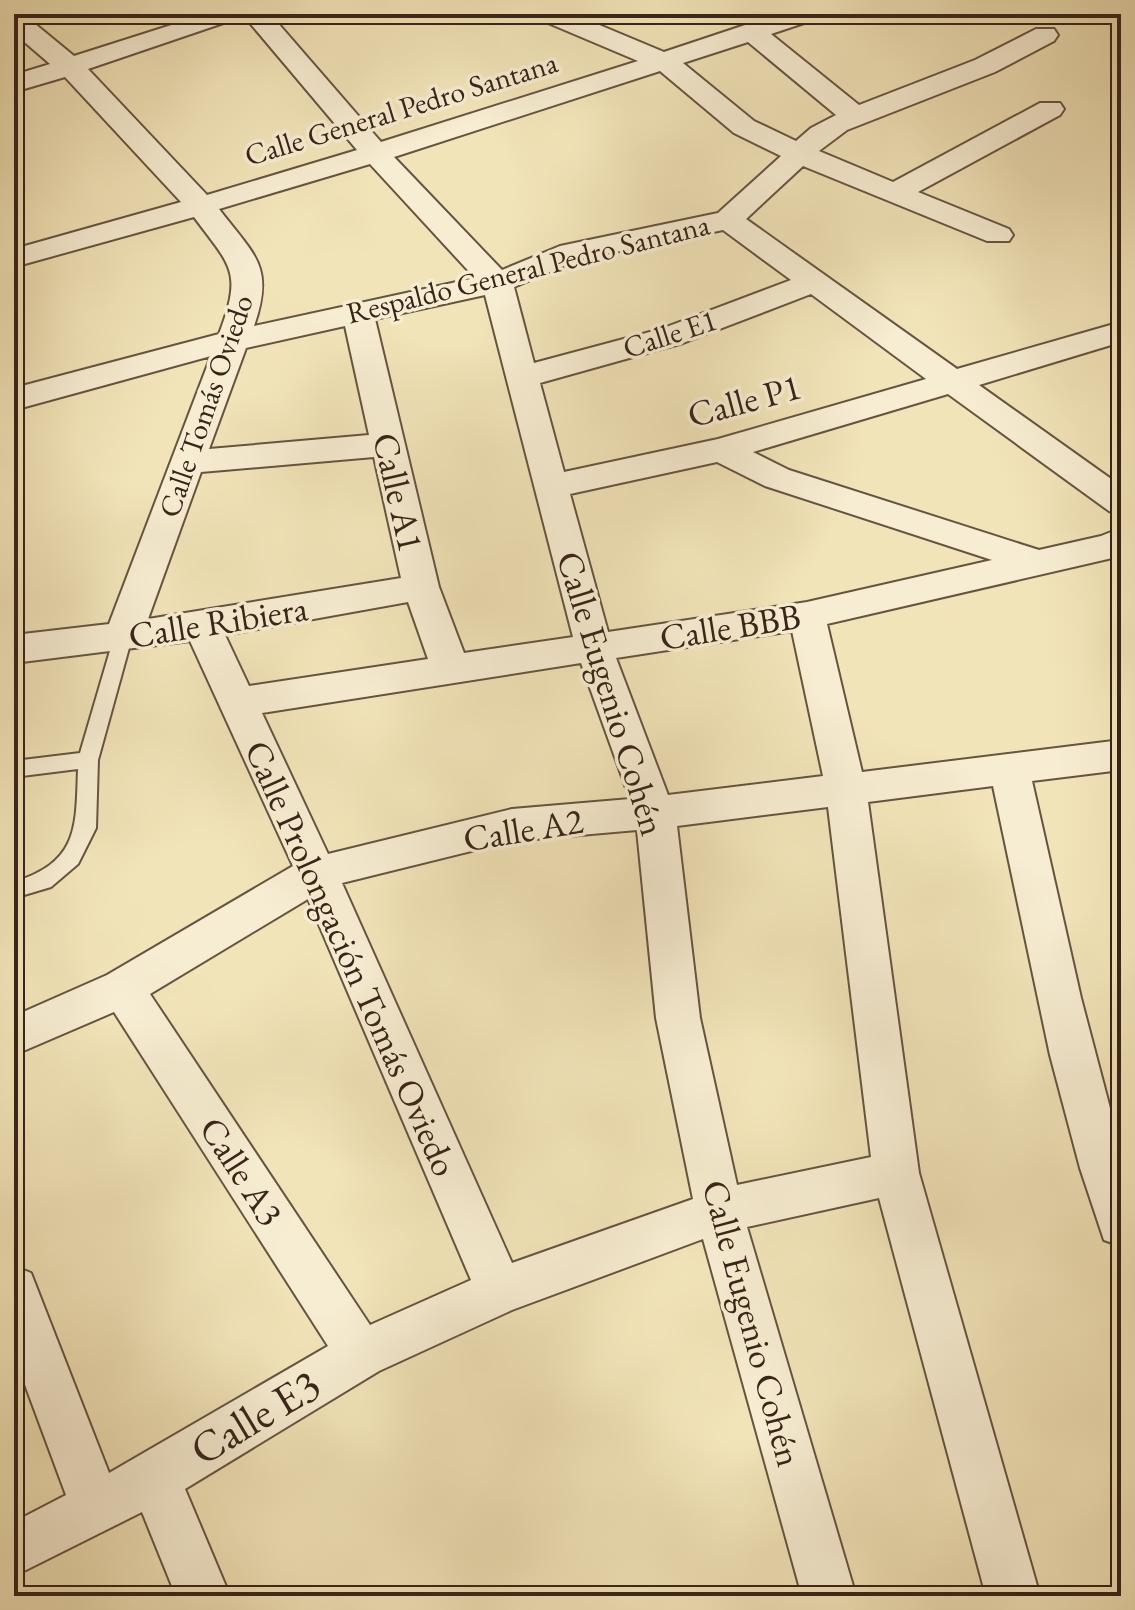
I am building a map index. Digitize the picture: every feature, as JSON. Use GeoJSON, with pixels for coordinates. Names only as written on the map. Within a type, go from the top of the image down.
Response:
{"type":"FeatureCollection","features":[{"type":"Feature","properties":{"kind":"street"},"geometry":{"type":"LineString","coordinates":[[14,84],[72,68],[233,14]]}},
{"type":"Feature","properties":{"kind":"street","name":"Calle Eugenio Cohén"},"geometry":{"type":"LineString","coordinates":[[256,14],[375,153],[497,283],[594,648],[655,813],[678,1018],[719,1211],[829,1596]]}},
{"type":"Feature","properties":{"kind":"street"},"geometry":{"type":"LineString","coordinates":[[550,14],[665,62],[744,127],[800,154],[998,235]]}},
{"type":"Feature","properties":{"kind":"street","name":"Calle General Pedro Santana"},"geometry":{"type":"LineString","coordinates":[[14,258],[202,207],[665,62],[804,14]]}},
{"type":"Feature","properties":{"kind":"street","name":"Calle Tomás Oviedo"},"geometry":{"type":"LineString","coordinates":[[14,20],[72,68],[202,207],[247,267],[248,299],[123,637]]}},
{"type":"Feature","properties":{"kind":"street"},"geometry":{"type":"LineString","coordinates":[[752,32],[855,116]]}},
{"type":"Feature","properties":{"kind":"street","name":"Respaldo General Pedro Santana"},"geometry":{"type":"LineString","coordinates":[[14,399],[230,341],[497,283],[571,252],[728,220],[821,134],[855,116],[985,66],[1045,35]]}},
{"type":"Feature","properties":{"kind":"street"},"geometry":{"type":"LineString","coordinates":[[894,193],[1050,109]]}},
{"type":"Feature","properties":{"kind":"street"},"geometry":{"type":"LineString","coordinates":[[728,220],[955,381],[1113,488]]}},
{"type":"Feature","properties":{"kind":"street","name":"Calle E1"},"geometry":{"type":"LineString","coordinates":[[522,377],[672,336],[815,282]]}},
{"type":"Feature","properties":{"kind":"street","name":"Calle A1"},"geometry":{"type":"LineString","coordinates":[[357,311],[421,587],[451,670]]}},
{"type":"Feature","properties":{"kind":"street","name":"Calle P1"},"geometry":{"type":"LineString","coordinates":[[551,487],[721,450],[1121,332]]}},
{"type":"Feature","properties":{"kind":"street"},"geometry":{"type":"LineString","coordinates":[[190,462],[389,444]]}},
{"type":"Feature","properties":{"kind":"street"},"geometry":{"type":"LineString","coordinates":[[721,450],[792,483],[1037,563]]}},
{"type":"Feature","properties":{"kind":"street","name":"Calle BBB"},"geometry":{"type":"LineString","coordinates":[[237,702],[807,615],[1112,546],[1121,540]]}},
{"type":"Feature","properties":{"kind":"street","name":"Calle Ribiera"},"geometry":{"type":"LineString","coordinates":[[14,649],[202,626],[421,587]]}},
{"type":"Feature","properties":{"kind":"street"},"geometry":{"type":"LineString","coordinates":[[807,615],[846,789],[896,1173],[1013,1596]]}},
{"type":"Feature","properties":{"kind":"street","name":"Calle Prolongación Tomás Oviedo"},"geometry":{"type":"LineString","coordinates":[[202,626],[317,873],[500,1291]]}},
{"type":"Feature","properties":{"kind":"street","name":"Calle A2"},"geometry":{"type":"LineString","coordinates":[[14,1036],[122,988],[317,873],[512,825],[655,813],[1121,755]]}},
{"type":"Feature","properties":{"kind":"street"},"geometry":{"type":"LineString","coordinates":[[1009,768],[1052,962],[1105,1177],[1121,1224]]}},
{"type":"Feature","properties":{"kind":"street","name":"Calle A3"},"geometry":{"type":"LineString","coordinates":[[122,988],[361,1354]]}},
{"type":"Feature","properties":{"kind":"street","name":"Calle E3"},"geometry":{"type":"LineString","coordinates":[[14,1550],[154,1478],[361,1354],[500,1291],[719,1211],[896,1173]]}},
{"type":"Feature","properties":{"kind":"street"},"geometry":{"type":"LineString","coordinates":[[14,1289],[96,1507]]}},
{"type":"Feature","properties":{"kind":"street"},"geometry":{"type":"LineString","coordinates":[[154,1478],[203,1596]]}},
{"type":"Feature","properties":{"kind":"lane"},"geometry":{"type":"LineString","coordinates":[[14,890],[44,881],[71,858],[86,828],[88,760],[123,637]]}},
{"type":"Feature","properties":{"kind":"lane"},"geometry":{"type":"LineString","coordinates":[[14,769],[88,760]]}}]}
